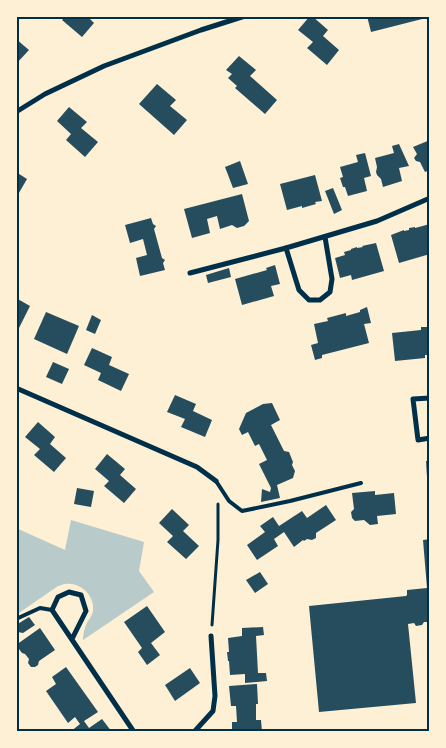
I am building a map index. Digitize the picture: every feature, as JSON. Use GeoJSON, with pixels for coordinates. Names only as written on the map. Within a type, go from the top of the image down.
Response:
{"type":"FeatureCollection","features":[{"type":"Feature","properties":{"kind":"street"},"geometry":{"type":"LineString","coordinates":[[16,112],[45,94],[104,66],[201,30],[245,16]]}},
{"type":"Feature","properties":{"kind":"street"},"geometry":{"type":"LineString","coordinates":[[190,272],[286,248],[377,222],[430,198]]}},
{"type":"Feature","properties":{"kind":"street"},"geometry":{"type":"LineString","coordinates":[[286,248],[299,290],[309,300],[320,300],[330,292],[332,279],[325,237]]}},
{"type":"Feature","properties":{"kind":"street"},"geometry":{"type":"LineString","coordinates":[[16,388],[197,467],[216,481]]}},
{"type":"Feature","properties":{"kind":"street"},"geometry":{"type":"LineString","coordinates":[[430,398],[413,399],[418,440],[430,438]]}},
{"type":"Feature","properties":{"kind":"street"},"geometry":{"type":"LineString","coordinates":[[72,639],[86,611],[81,595],[69,592],[58,598],[52,610],[134,732]]}},
{"type":"Feature","properties":{"kind":"street"},"geometry":{"type":"LineString","coordinates":[[194,732],[213,711],[215,696],[212,636]]}},
{"type":"Feature","properties":{"kind":"lane"},"geometry":{"type":"LineString","coordinates":[[216,481],[229,501],[242,511],[361,483]]}},
{"type":"Feature","properties":{"kind":"lane"},"geometry":{"type":"LineString","coordinates":[[16,619],[40,608],[52,610]]}},
{"type":"Feature","properties":{"kind":"path"},"geometry":{"type":"LineString","coordinates":[[212,636],[219,512],[216,481]]}},
{"type":"Feature","properties":{"kind":"shaded area"},"geometry":{"type":"Polygon","coordinates":[[[71,520],[144,542],[139,571],[154,592],[83,640],[85,627],[92,613],[93,605],[86,591],[76,585],[65,584],[58,586],[16,615],[16,528],[65,550],[71,520]]]}},
{"type":"Feature","properties":{"kind":"building"},"geometry":{"type":"Polygon","coordinates":[[[66,16],[87,16],[94,23],[82,37],[62,20],[66,16]]]}},
{"type":"Feature","properties":{"kind":"building"},"geometry":{"type":"Polygon","coordinates":[[[310,16],[328,30],[323,36],[339,50],[327,65],[307,48],[313,42],[298,30],[310,16]]]}},
{"type":"Feature","properties":{"kind":"building"},"geometry":{"type":"Polygon","coordinates":[[[367,16],[430,16],[430,17],[371,32],[367,16]]]}},
{"type":"Feature","properties":{"kind":"building"},"geometry":{"type":"Polygon","coordinates":[[[16,39],[29,50],[16,64],[16,39]]]}},
{"type":"Feature","properties":{"kind":"building"},"geometry":{"type":"Polygon","coordinates":[[[239,56],[256,70],[250,76],[277,100],[265,114],[235,88],[237,86],[228,78],[232,74],[226,70],[239,56]]]}},
{"type":"Feature","properties":{"kind":"building"},"geometry":{"type":"Polygon","coordinates":[[[157,84],[176,100],[170,106],[187,120],[174,135],[139,104],[157,84]]]}},
{"type":"Feature","properties":{"kind":"building"},"geometry":{"type":"Polygon","coordinates":[[[69,107],[87,122],[81,128],[98,142],[85,157],[66,140],[71,134],[57,121],[69,107]]]}},
{"type":"Feature","properties":{"kind":"building"},"geometry":{"type":"Polygon","coordinates":[[[430,140],[430,170],[425,172],[420,162],[414,158],[417,154],[413,147],[430,140]]]}},
{"type":"Feature","properties":{"kind":"building"},"geometry":{"type":"Polygon","coordinates":[[[399,144],[409,166],[399,168],[402,181],[383,187],[381,179],[376,172],[375,158],[394,153],[392,146],[399,144]]]}},
{"type":"Feature","properties":{"kind":"building"},"geometry":{"type":"Polygon","coordinates":[[[365,153],[371,176],[364,178],[367,191],[348,196],[340,178],[343,177],[340,167],[358,162],[356,155],[365,153]]]}},
{"type":"Feature","properties":{"kind":"building"},"geometry":{"type":"Polygon","coordinates":[[[240,161],[248,184],[233,188],[225,167],[240,161]]]}},
{"type":"Feature","properties":{"kind":"building"},"geometry":{"type":"Polygon","coordinates":[[[16,172],[27,179],[16,198],[16,172]]]}},
{"type":"Feature","properties":{"kind":"building"},"geometry":{"type":"Polygon","coordinates":[[[315,175],[322,201],[302,208],[302,206],[287,210],[280,184],[315,175]]]}},
{"type":"Feature","properties":{"kind":"building"},"geometry":{"type":"Polygon","coordinates":[[[333,188],[342,210],[334,214],[325,191],[333,188]]]}},
{"type":"Feature","properties":{"kind":"building"},"geometry":{"type":"Polygon","coordinates":[[[242,194],[249,221],[244,226],[237,228],[232,225],[220,229],[217,216],[207,219],[210,233],[192,238],[184,209],[242,194]]]}},
{"type":"Feature","properties":{"kind":"building"},"geometry":{"type":"Polygon","coordinates":[[[151,218],[156,226],[154,229],[162,258],[165,260],[163,263],[165,270],[140,276],[136,258],[147,255],[143,239],[130,243],[125,225],[151,218]]]}},
{"type":"Feature","properties":{"kind":"building"},"geometry":{"type":"Polygon","coordinates":[[[430,224],[430,246],[428,247],[430,254],[399,263],[391,235],[409,230],[409,228],[430,224]]]}},
{"type":"Feature","properties":{"kind":"building"},"geometry":{"type":"Polygon","coordinates":[[[376,243],[384,271],[352,280],[351,275],[340,278],[335,258],[345,255],[344,252],[351,249],[376,243]]]}},
{"type":"Feature","properties":{"kind":"building"},"geometry":{"type":"Polygon","coordinates":[[[275,265],[280,284],[271,286],[274,296],[242,305],[235,279],[267,270],[266,268],[275,265]]]}},
{"type":"Feature","properties":{"kind":"building"},"geometry":{"type":"Polygon","coordinates":[[[229,268],[231,277],[208,283],[206,275],[229,268]]]}},
{"type":"Feature","properties":{"kind":"building"},"geometry":{"type":"Polygon","coordinates":[[[16,298],[30,306],[18,330],[16,329],[16,298]]]}},
{"type":"Feature","properties":{"kind":"building"},"geometry":{"type":"Polygon","coordinates":[[[367,307],[371,323],[364,324],[369,343],[322,355],[322,358],[315,360],[311,345],[318,343],[314,324],[328,321],[327,318],[346,313],[346,316],[360,312],[360,310],[367,307]]]}},
{"type":"Feature","properties":{"kind":"building"},"geometry":{"type":"Polygon","coordinates":[[[46,312],[79,326],[67,354],[34,339],[46,312]]]}},
{"type":"Feature","properties":{"kind":"building"},"geometry":{"type":"Polygon","coordinates":[[[92,315],[101,320],[95,334],[86,330],[92,315]]]}},
{"type":"Feature","properties":{"kind":"building"},"geometry":{"type":"Polygon","coordinates":[[[421,327],[430,327],[430,355],[425,355],[425,358],[395,361],[392,333],[421,330],[421,327]]]}},
{"type":"Feature","properties":{"kind":"building"},"geometry":{"type":"Polygon","coordinates":[[[92,348],[112,357],[109,365],[129,374],[121,391],[98,380],[101,373],[84,365],[92,348]]]}},
{"type":"Feature","properties":{"kind":"building"},"geometry":{"type":"Polygon","coordinates":[[[53,362],[69,369],[62,384],[46,377],[53,362]]]}},
{"type":"Feature","properties":{"kind":"building"},"geometry":{"type":"Polygon","coordinates":[[[175,395],[196,404],[193,411],[212,420],[205,437],[181,427],[185,419],[167,412],[175,395]]]}},
{"type":"Feature","properties":{"kind":"building"},"geometry":{"type":"Polygon","coordinates":[[[272,403],[280,420],[271,425],[284,451],[289,452],[295,471],[293,478],[277,485],[280,498],[261,502],[262,489],[270,492],[271,488],[259,464],[267,460],[259,444],[255,446],[248,432],[242,435],[239,429],[246,413],[263,404],[272,403]]]}},
{"type":"Feature","properties":{"kind":"building"},"geometry":{"type":"Polygon","coordinates":[[[38,422],[55,437],[50,444],[66,458],[54,472],[34,455],[40,449],[25,437],[38,422]]]}},
{"type":"Feature","properties":{"kind":"building"},"geometry":{"type":"Polygon","coordinates":[[[107,454],[125,469],[120,475],[136,489],[124,503],[104,486],[109,481],[95,469],[107,454]]]}},
{"type":"Feature","properties":{"kind":"building"},"geometry":{"type":"Polygon","coordinates":[[[426,461],[430,461],[430,492],[428,492],[426,461]]]}},
{"type":"Feature","properties":{"kind":"building"},"geometry":{"type":"Polygon","coordinates":[[[77,488],[94,491],[91,507],[74,504],[77,488]]]}},
{"type":"Feature","properties":{"kind":"building"},"geometry":{"type":"Polygon","coordinates":[[[375,491],[375,495],[394,493],[396,514],[377,516],[378,524],[370,525],[364,520],[355,521],[352,518],[351,512],[354,509],[352,493],[375,491]]]}},
{"type":"Feature","properties":{"kind":"building"},"geometry":{"type":"Polygon","coordinates":[[[326,505],[336,520],[316,533],[316,538],[303,540],[294,547],[284,532],[274,539],[278,546],[257,560],[247,545],[265,532],[260,526],[273,517],[279,526],[302,511],[307,518],[326,505]]]}},
{"type":"Feature","properties":{"kind":"building"},"geometry":{"type":"Polygon","coordinates":[[[172,509],[189,525],[183,531],[199,546],[186,559],[167,542],[173,536],[159,523],[172,509]]]}},
{"type":"Feature","properties":{"kind":"building"},"geometry":{"type":"Polygon","coordinates":[[[430,539],[430,622],[424,622],[422,625],[416,626],[414,623],[408,624],[416,703],[319,712],[309,606],[406,596],[407,590],[427,588],[423,540],[430,539]]]}},
{"type":"Feature","properties":{"kind":"building"},"geometry":{"type":"Polygon","coordinates":[[[260,572],[268,584],[255,593],[246,580],[260,572]]]}},
{"type":"Feature","properties":{"kind":"building"},"geometry":{"type":"Polygon","coordinates":[[[147,606],[165,632],[151,643],[160,655],[147,665],[138,652],[142,648],[124,622],[147,606]]]}},
{"type":"Feature","properties":{"kind":"building"},"geometry":{"type":"Polygon","coordinates":[[[29,617],[35,625],[23,633],[16,633],[16,625],[29,617]]]}},
{"type":"Feature","properties":{"kind":"building"},"geometry":{"type":"Polygon","coordinates":[[[263,627],[264,635],[256,636],[258,673],[266,673],[267,681],[245,683],[245,674],[230,675],[227,652],[229,652],[228,638],[242,636],[242,628],[263,627]]]}},
{"type":"Feature","properties":{"kind":"building"},"geometry":{"type":"Polygon","coordinates":[[[40,628],[55,650],[39,661],[38,665],[31,667],[28,663],[29,659],[16,645],[40,628]]]}},
{"type":"Feature","properties":{"kind":"building"},"geometry":{"type":"Polygon","coordinates":[[[66,667],[98,712],[84,721],[89,728],[102,719],[112,732],[70,732],[80,724],[75,717],[68,723],[46,691],[56,684],[52,677],[66,667]]]}},
{"type":"Feature","properties":{"kind":"building"},"geometry":{"type":"Polygon","coordinates":[[[190,668],[200,683],[175,701],[165,685],[190,668]]]}},
{"type":"Feature","properties":{"kind":"building"},"geometry":{"type":"Polygon","coordinates":[[[257,684],[258,704],[256,704],[256,720],[261,720],[262,732],[232,732],[232,722],[237,722],[236,706],[231,706],[229,686],[257,684]]]}}]}
